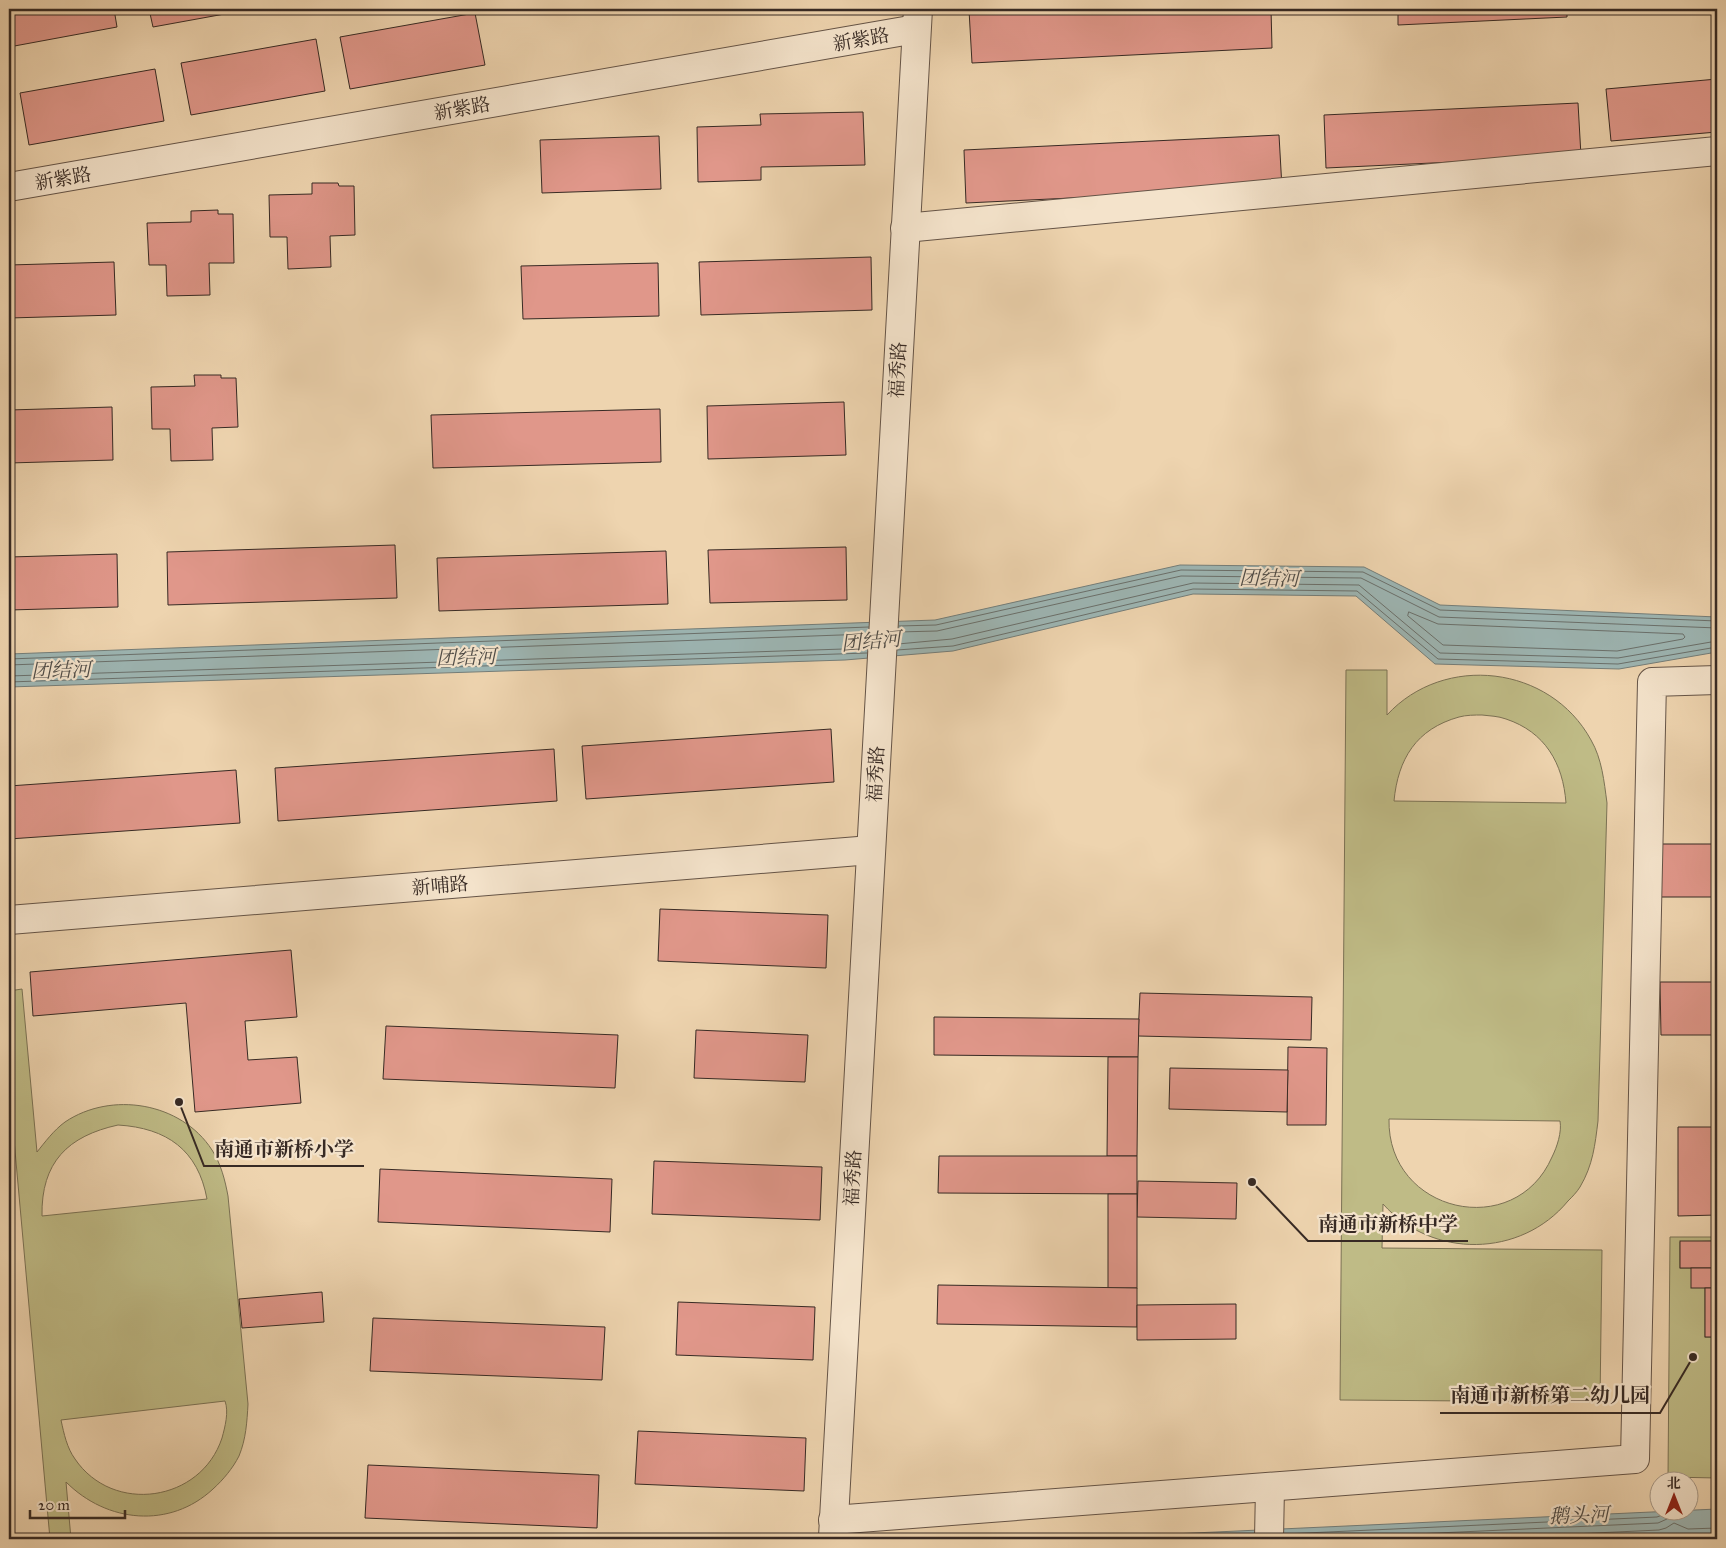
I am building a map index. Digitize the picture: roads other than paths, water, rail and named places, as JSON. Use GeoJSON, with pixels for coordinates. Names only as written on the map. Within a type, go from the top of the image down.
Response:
{"type":"FeatureCollection","features":[{"type":"Feature","properties":{"kind":"street","name":"新紫路"},"geometry":{"type":"LineString","coordinates":[[9,187],[917,19]]}},
{"type":"Feature","properties":{"kind":"street","name":"福秀路"},"geometry":{"type":"LineString","coordinates":[[833,1530],[917,19]]}},
{"type":"Feature","properties":{"kind":"street"},"geometry":{"type":"LineString","coordinates":[[905,228],[1717,151]]}},
{"type":"Feature","properties":{"kind":"street"},"geometry":{"type":"LineString","coordinates":[[833,1530],[1270,1487],[1635,1458],[1652,682],[1717,680]]}},
{"type":"Feature","properties":{"kind":"street","name":"新哺路"},"geometry":{"type":"LineString","coordinates":[[9,920],[870,850]]}},
{"type":"Feature","properties":{"kind":"street"},"geometry":{"type":"LineString","coordinates":[[1269,1539],[1270,1487]]}},
{"type":"Feature","properties":{"kind":"water","name":"团结河"},"geometry":{"type":"Polygon","coordinates":[[[1180,565],[1364,567],[1440,605],[1717,617],[1717,652],[1619,669],[1435,664],[1356,596],[1193,594],[953,651],[845,660],[9,687],[9,654],[935,620],[1180,565]]]}},
{"type":"Feature","properties":{"kind":"water"},"geometry":{"type":"Polygon","coordinates":[[[1717,1509],[1717,1539],[1063,1539],[1648,1512],[1648,1520],[1698,1520],[1698,1510],[1717,1509]]]}},
{"type":"Feature","properties":{"kind":"place","name":"南通市新桥小学"},"geometry":{"type":"Point","coordinates":[179,1102]}},
{"type":"Feature","properties":{"kind":"place","name":"南通市新桥中学"},"geometry":{"type":"Point","coordinates":[1252,1182]}},
{"type":"Feature","properties":{"kind":"place","name":"南通市新桥第二幼儿园"},"geometry":{"type":"Point","coordinates":[1693,1357]}},
{"type":"Feature","properties":{"kind":"water label","name":"鹅头河"},"geometry":{"type":"Point","coordinates":[1579,1515]}}]}
